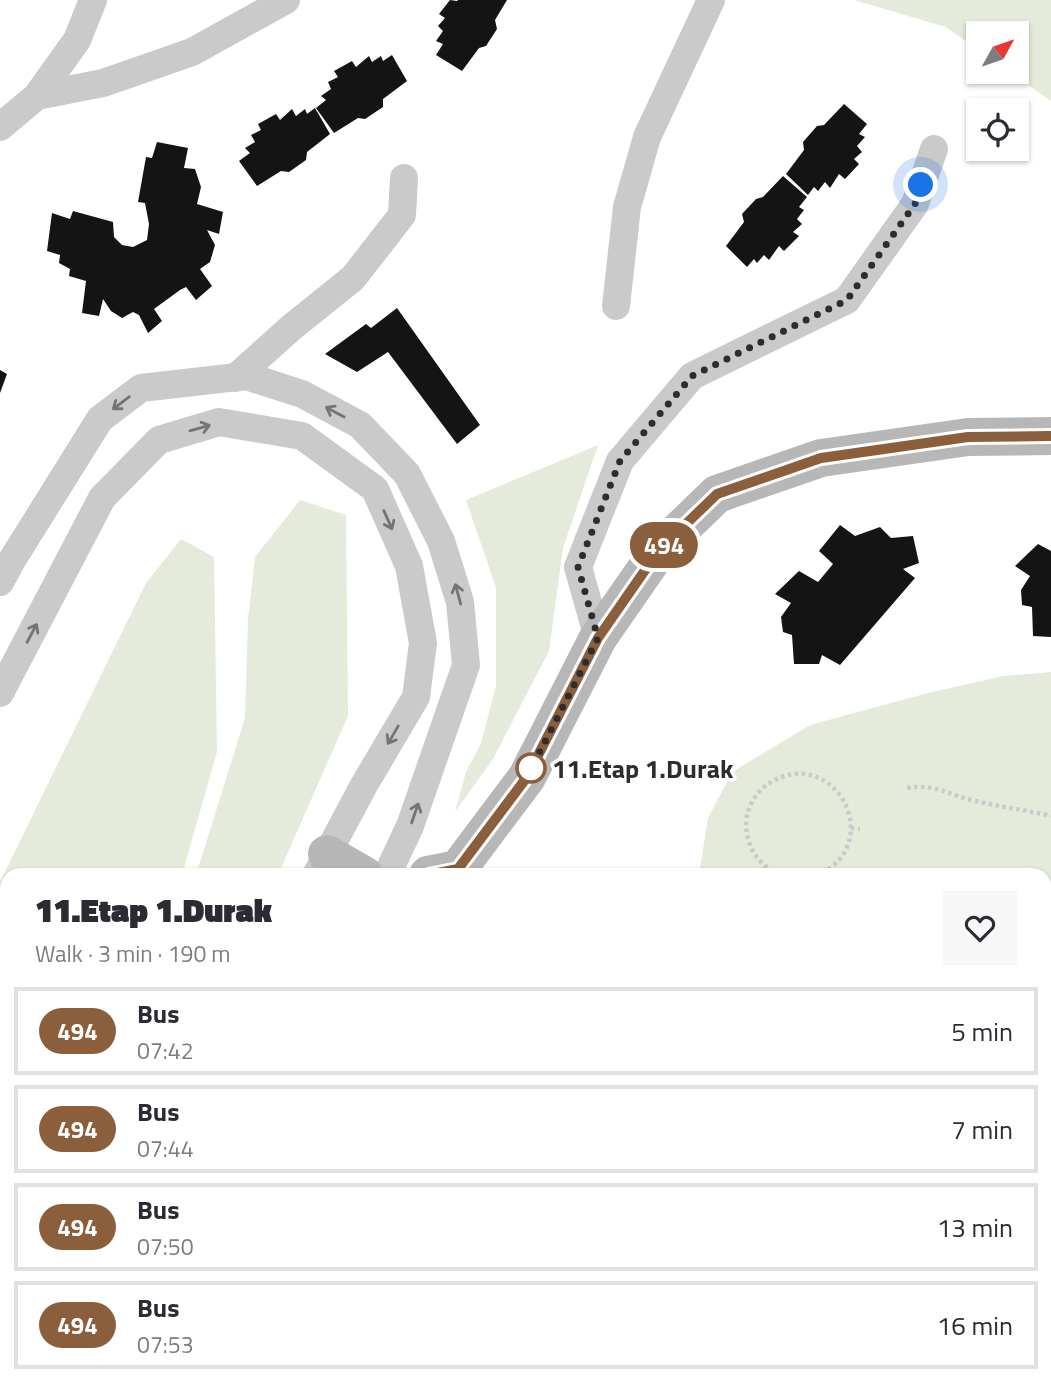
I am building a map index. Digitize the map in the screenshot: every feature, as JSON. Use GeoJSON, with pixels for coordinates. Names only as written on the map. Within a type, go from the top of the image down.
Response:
{"type":"FeatureCollection","features":[{"type":"Feature","properties":{"kind":"street"},"geometry":{"type":"LineString","coordinates":[[0,127],[37,96],[77,40],[93,0]]}},
{"type":"Feature","properties":{"kind":"street"},"geometry":{"type":"LineString","coordinates":[[37,96],[103,83],[192,52],[286,0]]}},
{"type":"Feature","properties":{"kind":"street"},"geometry":{"type":"LineString","coordinates":[[616,306],[627,207],[647,137],[711,0]]}},
{"type":"Feature","properties":{"kind":"street"},"geometry":{"type":"LineString","coordinates":[[598,638],[578,567],[620,461],[692,376],[847,300],[915,204],[934,149]]}},
{"type":"Feature","properties":{"kind":"street"},"geometry":{"type":"LineString","coordinates":[[235,378],[353,278],[402,215],[404,178]]}},
{"type":"Feature","properties":{"kind":"street"},"geometry":{"type":"LineString","coordinates":[[0,582],[100,419],[141,388],[246,376],[302,394],[360,425],[407,474],[441,541],[460,602],[466,665],[410,826],[390,868]]}},
{"type":"Feature","properties":{"kind":"street"},"geometry":{"type":"LineString","coordinates":[[0,693],[102,498],[159,440],[219,422],[302,436],[375,489],[409,566],[423,643],[416,697],[364,785],[322,865]]}},
{"type":"Feature","properties":{"kind":"street"},"geometry":{"type":"LineString","coordinates":[[459,868],[527,777],[598,638],[659,550],[717,494],[821,458],[968,437],[1051,436]]}},
{"type":"Feature","properties":{"kind":"path"},"geometry":{"type":"LineString","coordinates":[[766,868],[754,855],[747,838],[746,820],[751,802],[762,788],[777,778],[795,774],[813,775],[828,783],[841,794],[849,809],[849,842],[842,857],[831,868]]}},
{"type":"Feature","properties":{"kind":"path"},"geometry":{"type":"LineString","coordinates":[[907,788],[921,786],[940,789],[973,801],[1024,809],[1051,817]]}},
{"type":"Feature","properties":{"kind":"path"},"geometry":{"type":"LineString","coordinates":[[851,828],[860,829]]}},
{"type":"Feature","properties":{"kind":"green space"},"geometry":{"type":"Polygon","coordinates":[[[854,0],[1051,0],[1051,101],[1026,84],[1029,84],[1029,21],[966,21],[966,41],[946,27],[854,0]]]}},
{"type":"Feature","properties":{"kind":"green space"},"geometry":{"type":"Polygon","coordinates":[[[598,445],[563,548],[549,651],[493,759],[455,812],[466,772],[481,743],[496,686],[496,588],[466,500],[598,445]]]}},
{"type":"Feature","properties":{"kind":"green space"},"geometry":{"type":"Polygon","coordinates":[[[300,500],[346,515],[348,716],[281,868],[198,868],[245,718],[248,620],[255,557],[300,500]]]}},
{"type":"Feature","properties":{"kind":"green space"},"geometry":{"type":"Polygon","coordinates":[[[181,539],[214,557],[217,752],[184,868],[7,868],[146,583],[181,539]]]}},
{"type":"Feature","properties":{"kind":"green space"},"geometry":{"type":"Polygon","coordinates":[[[1051,672],[1051,868],[700,868],[708,818],[732,772],[810,725],[1003,676],[1051,672]]]}},
{"type":"Feature","properties":{"kind":"building"},"geometry":{"type":"Polygon","coordinates":[[[450,0],[507,0],[495,20],[497,29],[486,46],[479,48],[462,71],[436,55],[443,44],[436,41],[443,31],[438,26],[445,18],[439,14],[450,0]]]}},
{"type":"Feature","properties":{"kind":"building"},"geometry":{"type":"Polygon","coordinates":[[[392,55],[407,81],[383,99],[383,107],[365,119],[358,118],[334,133],[316,108],[326,100],[321,96],[331,89],[328,82],[338,77],[334,71],[352,61],[356,67],[369,56],[372,62],[381,56],[383,61],[392,55]]]}},
{"type":"Feature","properties":{"kind":"building"},"geometry":{"type":"Polygon","coordinates":[[[844,104],[867,124],[859,134],[865,137],[857,146],[862,152],[854,159],[859,164],[845,179],[839,174],[830,188],[825,182],[818,191],[814,187],[808,195],[786,174],[804,150],[803,142],[817,126],[824,125],[844,104]]]}},
{"type":"Feature","properties":{"kind":"building"},"geometry":{"type":"Polygon","coordinates":[[[315,108],[330,134],[307,152],[306,160],[289,172],[281,171],[257,186],[239,161],[250,153],[245,148],[255,142],[251,135],[261,130],[258,124],[276,114],[280,120],[292,109],[296,116],[305,109],[307,114],[315,108]]]}},
{"type":"Feature","properties":{"kind":"building"},"geometry":{"type":"Polygon","coordinates":[[[157,142],[188,148],[184,168],[195,169],[201,187],[197,204],[223,212],[219,234],[207,230],[215,245],[210,262],[200,269],[212,286],[196,300],[186,287],[154,309],[162,321],[148,333],[139,315],[133,312],[122,318],[111,311],[103,299],[99,316],[82,313],[86,281],[69,276],[70,269],[59,263],[60,255],[47,251],[52,213],[70,219],[73,211],[113,222],[114,237],[122,245],[133,247],[147,240],[149,224],[145,203],[138,202],[146,157],[152,158],[157,142]]]}},
{"type":"Feature","properties":{"kind":"building"},"geometry":{"type":"Polygon","coordinates":[[[783,176],[807,197],[799,207],[804,210],[797,219],[802,224],[793,232],[799,236],[784,251],[779,246],[769,260],[764,255],[757,263],[754,259],[747,267],[726,246],[744,222],[742,214],[783,176]]]}},
{"type":"Feature","properties":{"kind":"building"},"geometry":{"type":"Polygon","coordinates":[[[397,308],[480,425],[457,444],[388,352],[357,372],[325,354],[366,324],[371,328],[397,308]]]}},
{"type":"Feature","properties":{"kind":"building"},"geometry":{"type":"Polygon","coordinates":[[[0,370],[7,374],[0,393],[0,370]]]}},
{"type":"Feature","properties":{"kind":"building"},"geometry":{"type":"Polygon","coordinates":[[[840,525],[855,536],[880,527],[891,538],[913,536],[919,563],[903,569],[915,578],[840,665],[822,655],[819,664],[794,664],[792,635],[783,632],[781,617],[791,603],[775,594],[799,571],[818,582],[833,564],[819,551],[840,525]]]}},
{"type":"Feature","properties":{"kind":"building"},"geometry":{"type":"Polygon","coordinates":[[[1038,544],[1051,551],[1051,637],[1033,636],[1032,607],[1022,605],[1021,590],[1030,576],[1015,566],[1038,544]]]}},
{"type":"Feature","properties":{"kind":"bus line","name":"494"},"geometry":{"type":"LineString","coordinates":[[459,868],[527,777],[598,638],[659,550],[717,494],[821,458],[968,437],[1051,436]]}},
{"type":"Feature","properties":{"kind":"place","name":"11.Etap 1.Durak"},"geometry":{"type":"Point","coordinates":[531,768]}},
{"type":"Feature","properties":{"kind":"route"},"geometry":{"type":"LineString","coordinates":[[531,768],[527,777],[598,638],[578,567],[620,461],[692,376],[847,300],[915,204],[921,185]]}}]}
